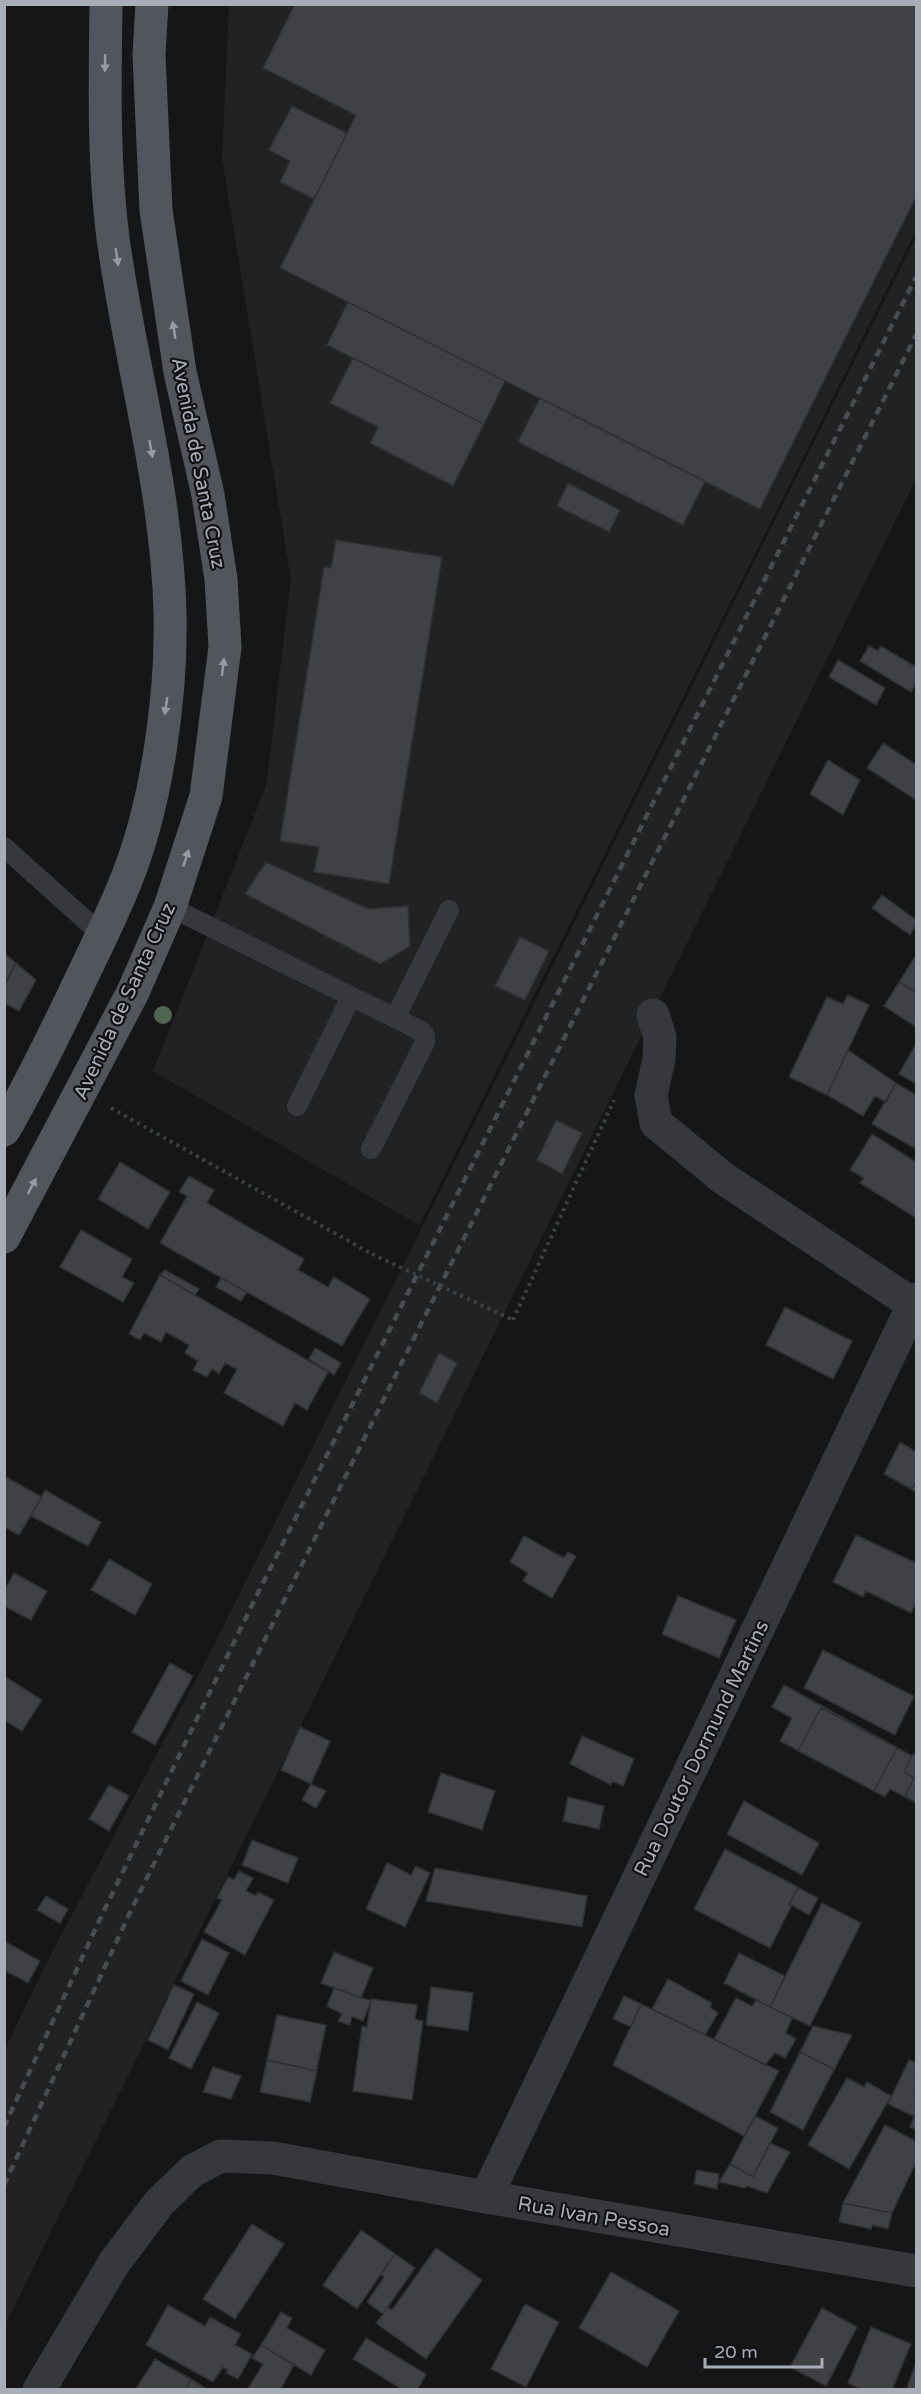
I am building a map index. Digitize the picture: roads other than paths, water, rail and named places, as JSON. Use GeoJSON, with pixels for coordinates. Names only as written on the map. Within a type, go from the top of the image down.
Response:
{"type":"FeatureCollection","features":[{"type":"Feature","properties":{"kind":"main road"},"geometry":{"type":"LineString","coordinates":[[6,1122],[102,935],[128,875],[151,800],[167,695],[170,613],[163,530],[152,449],[119,273],[105,162],[106,4]]}},
{"type":"Feature","properties":{"kind":"main road","name":"Avenida de Santa Cruz"},"geometry":{"type":"LineString","coordinates":[[4,1237],[133,992],[170,907],[206,796],[225,647],[221,579],[210,506],[180,372],[156,210],[149,56],[152,4]]}},
{"type":"Feature","properties":{"kind":"street"},"geometry":{"type":"LineString","coordinates":[[653,1015],[660,1037],[659,1059],[651,1095],[656,1123],[723,1178],[912,1317]]}},
{"type":"Feature","properties":{"kind":"street","name":"Rua Doutor Dormund Martins"},"geometry":{"type":"LineString","coordinates":[[486,2197],[912,1317]]}},
{"type":"Feature","properties":{"kind":"street","name":"Rua Ivan Pessoa"},"geometry":{"type":"LineString","coordinates":[[39,2390],[114,2263],[159,2204],[192,2171],[221,2156],[273,2158],[916,2271]]}},
{"type":"Feature","properties":{"kind":"lane"},"geometry":{"type":"LineString","coordinates":[[4,847],[102,935]]}},
{"type":"Feature","properties":{"kind":"lane"},"geometry":{"type":"LineString","coordinates":[[170,907],[421,1031],[425,1036],[425,1042],[371,1149]]}},
{"type":"Feature","properties":{"kind":"lane"},"geometry":{"type":"LineString","coordinates":[[395,1018],[449,910]]}},
{"type":"Feature","properties":{"kind":"lane"},"geometry":{"type":"LineString","coordinates":[[297,1106],[351,997]]}},
{"type":"Feature","properties":{"kind":"railway"},"geometry":{"type":"LineString","coordinates":[[4,2127],[100,1919],[253,1603],[916,277]]}},
{"type":"Feature","properties":{"kind":"railway"},"geometry":{"type":"LineString","coordinates":[[4,2185],[133,1906],[411,1344],[916,335]]}}]}
